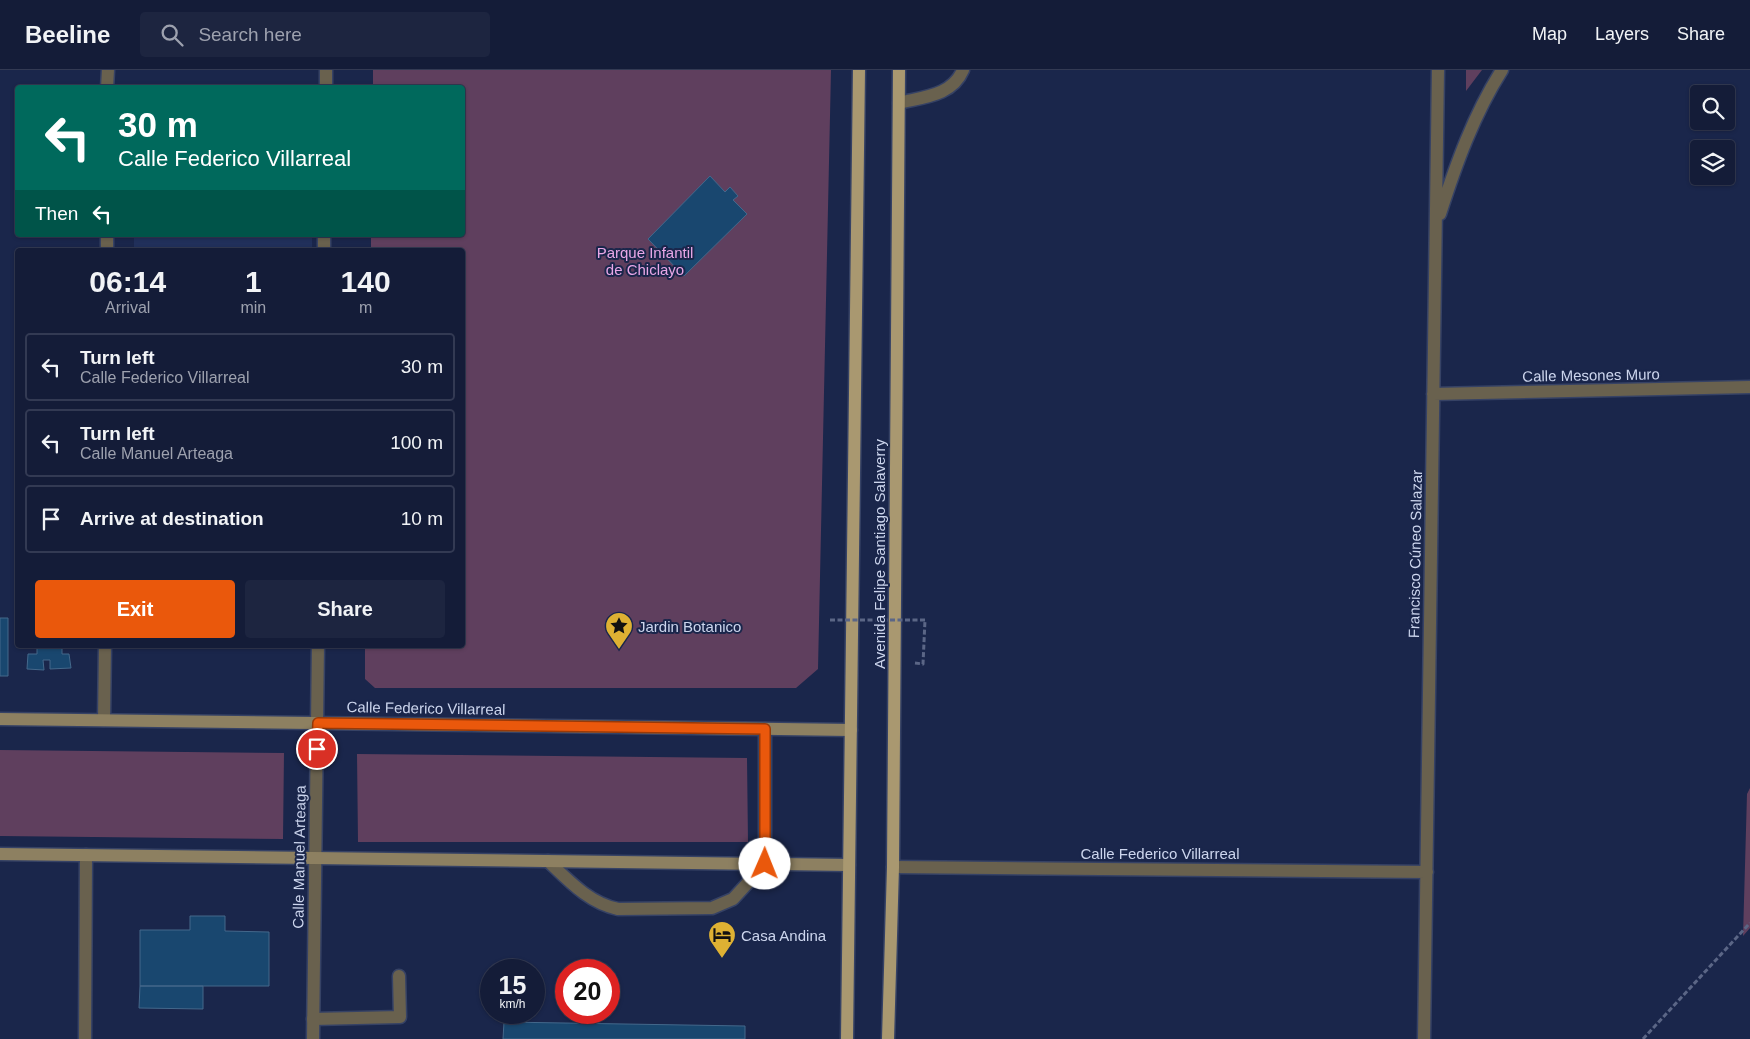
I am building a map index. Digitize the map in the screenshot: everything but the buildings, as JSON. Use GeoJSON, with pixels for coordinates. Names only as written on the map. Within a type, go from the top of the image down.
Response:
{"type":"FeatureCollection","features":[{"type":"Feature","properties":{"kind":"main road","name":"Avenida Felipe Santiago Salaverry"},"geometry":{"type":"LineString","coordinates":[[847,1039],[860,70]]}},
{"type":"Feature","properties":{"kind":"main road","name":"Avenida Felipe Santiago Salaverry"},"geometry":{"type":"LineString","coordinates":[[888,1039],[893,867],[899,70]]}},
{"type":"Feature","properties":{"kind":"street"},"geometry":{"type":"LineString","coordinates":[[108,70],[108,85]]}},
{"type":"Feature","properties":{"kind":"street"},"geometry":{"type":"LineString","coordinates":[[326,70],[326,85]]}},
{"type":"Feature","properties":{"kind":"street"},"geometry":{"type":"LineString","coordinates":[[898,103],[941,93],[956,83],[963,70]]}},
{"type":"Feature","properties":{"kind":"street","name":"Francisco Cúneo Salazar"},"geometry":{"type":"LineString","coordinates":[[1424,1039],[1438,70]]}},
{"type":"Feature","properties":{"kind":"street"},"geometry":{"type":"LineString","coordinates":[[1436,226],[1460,154],[1502,70]]}},
{"type":"Feature","properties":{"kind":"street","name":"Calle Mesones Muro"},"geometry":{"type":"LineString","coordinates":[[1434,394],[1750,387]]}},
{"type":"Feature","properties":{"kind":"street"},"geometry":{"type":"LineString","coordinates":[[104,648],[104,720]]}},
{"type":"Feature","properties":{"kind":"street","name":"Calle Manuel Arteaga"},"geometry":{"type":"LineString","coordinates":[[313,1039],[318,648]]}},
{"type":"Feature","properties":{"kind":"street","name":"Calle Federico Villarreal"},"geometry":{"type":"LineString","coordinates":[[0,719],[851,730]]}},
{"type":"Feature","properties":{"kind":"street"},"geometry":{"type":"LineString","coordinates":[[548,861],[579,890],[604,906],[618,909],[712,908],[733,898],[765,864],[765,729]]}},
{"type":"Feature","properties":{"kind":"street"},"geometry":{"type":"LineString","coordinates":[[0,854],[849,865]]}},
{"type":"Feature","properties":{"kind":"street"},"geometry":{"type":"LineString","coordinates":[[85,1039],[86,855]]}},
{"type":"Feature","properties":{"kind":"street","name":"Calle Federico Villarreal"},"geometry":{"type":"LineString","coordinates":[[893,867],[1427,872]]}},
{"type":"Feature","properties":{"kind":"street"},"geometry":{"type":"LineString","coordinates":[[313,1019],[400,1017],[400,976]]}},
{"type":"Feature","properties":{"kind":"path"},"geometry":{"type":"LineString","coordinates":[[830,620],[925,620],[923,664]]}},
{"type":"Feature","properties":{"kind":"path"},"geometry":{"type":"LineString","coordinates":[[1643,1039],[1750,923]]}},
{"type":"Feature","properties":{"kind":"shaded area"},"geometry":{"type":"Polygon","coordinates":[[[134,237],[312,237],[312,248],[134,248],[134,237]]]}},
{"type":"Feature","properties":{"kind":"green space","name":"Parque Infantil de Chiclayo"},"geometry":{"type":"Polygon","coordinates":[[[373,70],[831,70],[818,669],[796,688],[375,688],[365,679],[365,648],[465,648],[465,248],[371,248],[371,237],[465,237],[465,85],[373,85],[373,70]]]}},
{"type":"Feature","properties":{"kind":"green space"},"geometry":{"type":"Polygon","coordinates":[[[1466,70],[1482,70],[1466,91],[1466,70]]]}},
{"type":"Feature","properties":{"kind":"green space"},"geometry":{"type":"Polygon","coordinates":[[[0,750],[284,753],[283,839],[0,836],[0,750]]]}},
{"type":"Feature","properties":{"kind":"green space"},"geometry":{"type":"Polygon","coordinates":[[[357,754],[747,758],[748,842],[358,842],[357,754]]]}},
{"type":"Feature","properties":{"kind":"green space"},"geometry":{"type":"Polygon","coordinates":[[[1750,788],[1750,928],[1743,936],[1747,794],[1750,788]]]}},
{"type":"Feature","properties":{"kind":"place","name":"Jardin Botanico"},"geometry":{"type":"Point","coordinates":[619,650]}},
{"type":"Feature","properties":{"kind":"place","name":"Casa Andina"},"geometry":{"type":"Point","coordinates":[722,959]}},
{"type":"Feature","properties":{"kind":"route"},"geometry":{"type":"LineString","coordinates":[[317,749],[318,723],[765,729],[765,864]]}}]}
